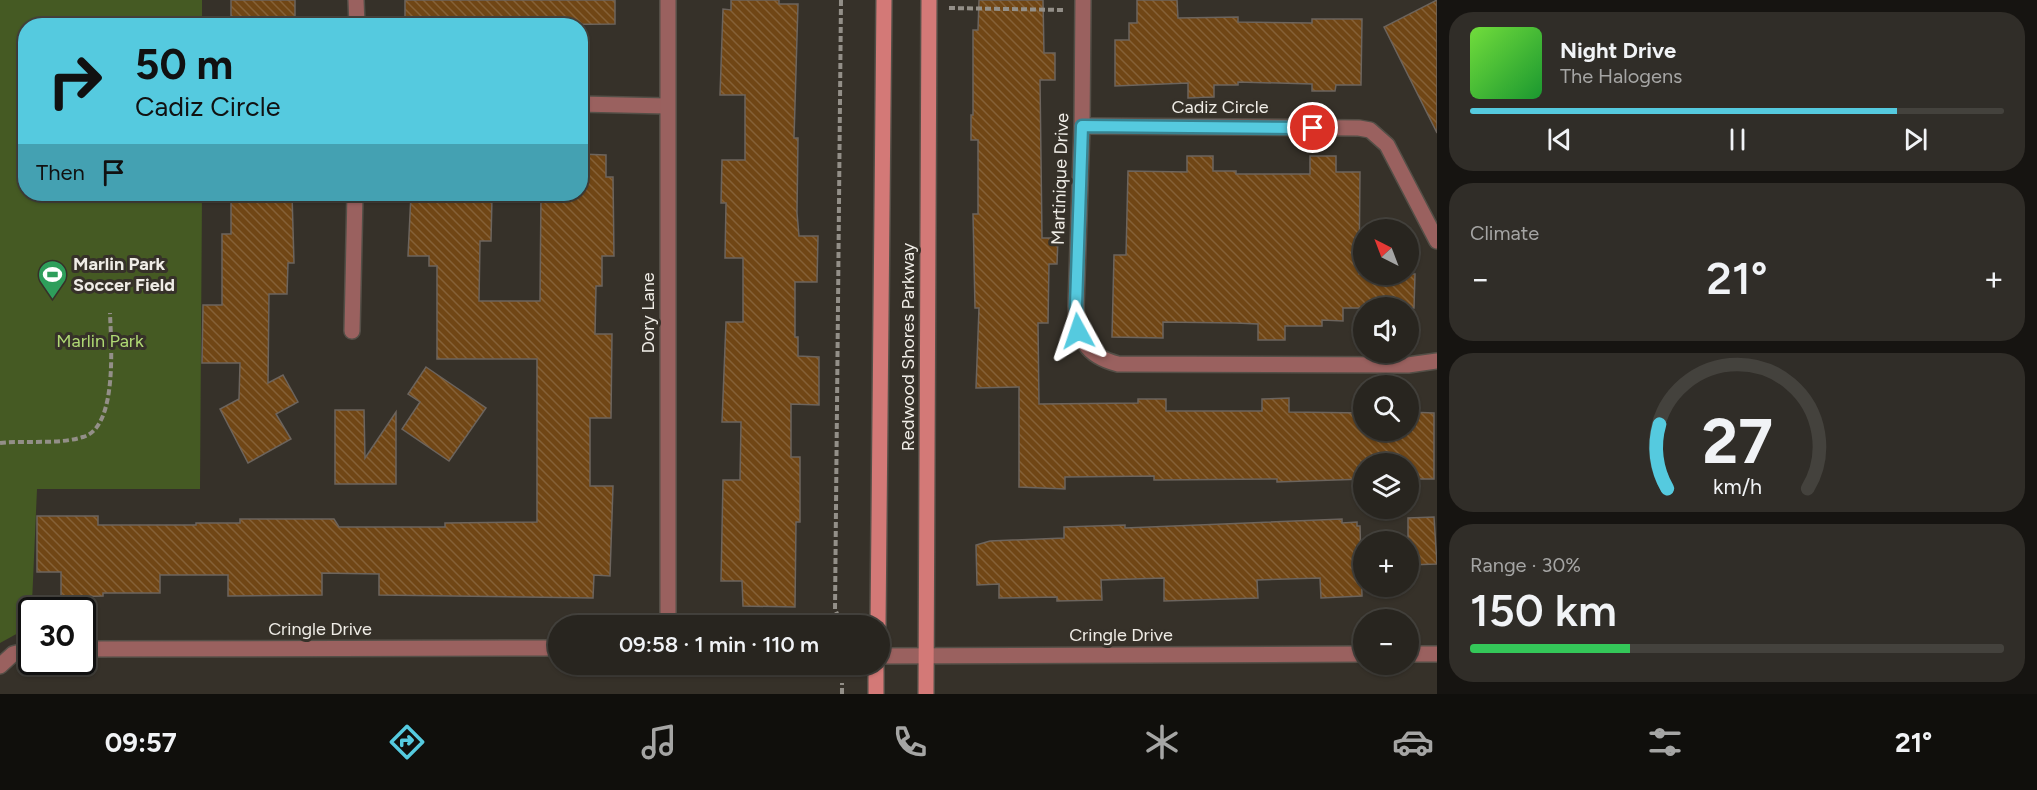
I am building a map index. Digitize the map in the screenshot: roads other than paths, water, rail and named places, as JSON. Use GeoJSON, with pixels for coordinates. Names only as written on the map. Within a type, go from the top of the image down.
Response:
{"type":"FeatureCollection","features":[{"type":"Feature","properties":{"kind":"main road","name":"Redwood Shores Parkway"},"geometry":{"type":"LineString","coordinates":[[878,615],[884,0]]}},
{"type":"Feature","properties":{"kind":"main road","name":"Redwood Shores Parkway"},"geometry":{"type":"LineString","coordinates":[[926,694],[929,4]]}},
{"type":"Feature","properties":{"kind":"main road"},"geometry":{"type":"LineString","coordinates":[[876,675],[876,694]]}},
{"type":"Feature","properties":{"kind":"street"},"geometry":{"type":"LineString","coordinates":[[356,0],[357,18]]}},
{"type":"Feature","properties":{"kind":"street","name":"Dory Lane"},"geometry":{"type":"LineString","coordinates":[[668,0],[668,615]]}},
{"type":"Feature","properties":{"kind":"street","name":"Martinique Drive"},"geometry":{"type":"LineString","coordinates":[[1083,5],[1076,319],[1081,337],[1094,355],[1118,364],[1408,365],[1437,361]]}},
{"type":"Feature","properties":{"kind":"street"},"geometry":{"type":"LineString","coordinates":[[588,104],[667,106]]}},
{"type":"Feature","properties":{"kind":"street","name":"Cadiz Circle"},"geometry":{"type":"LineString","coordinates":[[1082,126],[1370,130],[1387,145],[1437,241]]}},
{"type":"Feature","properties":{"kind":"street"},"geometry":{"type":"LineString","coordinates":[[352,331],[355,201]]}},
{"type":"Feature","properties":{"kind":"street","name":"Cringle Drive"},"geometry":{"type":"LineString","coordinates":[[96,649],[548,648]]}},
{"type":"Feature","properties":{"kind":"street"},"geometry":{"type":"LineString","coordinates":[[0,666],[13,654],[18,653]]}},
{"type":"Feature","properties":{"kind":"street","name":"Cringle Drive"},"geometry":{"type":"LineString","coordinates":[[890,656],[1353,654]]}},
{"type":"Feature","properties":{"kind":"street"},"geometry":{"type":"LineString","coordinates":[[1419,654],[1437,654]]}},
{"type":"Feature","properties":{"kind":"place","name":"Marlin Park Soccer Field"},"geometry":{"type":"Point","coordinates":[52,300]}},
{"type":"Feature","properties":{"kind":"park label","name":"Marlin Park"},"geometry":{"type":"Point","coordinates":[100,341]}}]}
